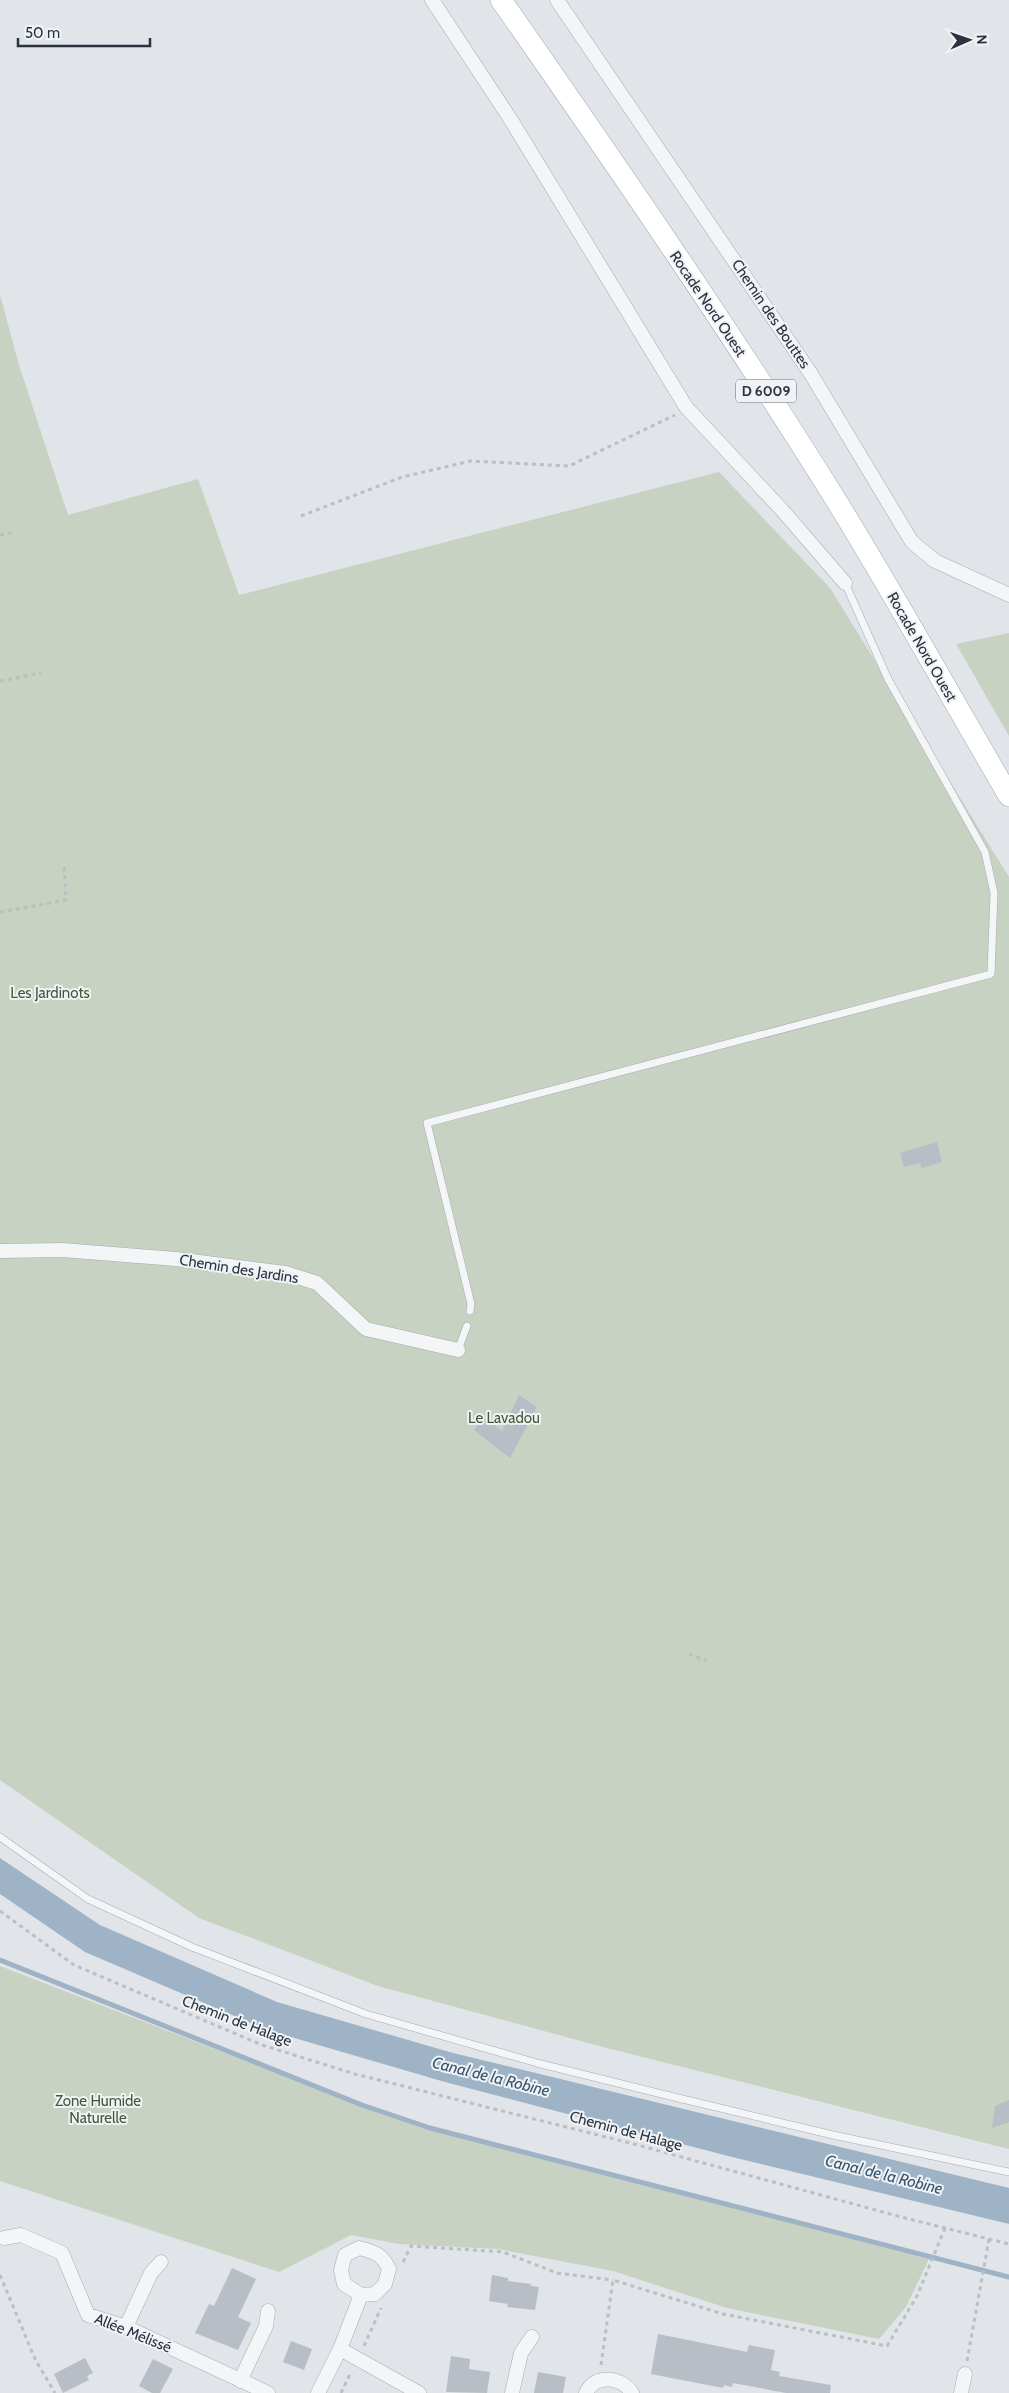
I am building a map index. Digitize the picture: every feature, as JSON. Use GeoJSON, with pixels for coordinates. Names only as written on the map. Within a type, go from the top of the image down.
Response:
{"type":"FeatureCollection","features":[{"type":"Feature","properties":{"kind":"main road","name":"Rocade Nord Ouest"},"geometry":{"type":"LineString","coordinates":[[501,0],[677,257],[784,419],[840,507],[1009,796]]}},
{"type":"Feature","properties":{"kind":"street"},"geometry":{"type":"LineString","coordinates":[[432,0],[512,120],[686,407],[782,510],[845,583]]}},
{"type":"Feature","properties":{"kind":"street","name":"Chemin des Bouttes"},"geometry":{"type":"LineString","coordinates":[[557,0],[811,374],[912,542],[935,561],[1009,596]]}},
{"type":"Feature","properties":{"kind":"street","name":"Chemin des Jardins"},"geometry":{"type":"LineString","coordinates":[[0,1251],[62,1250],[176,1259],[285,1273],[317,1283],[366,1329],[458,1350]]}},
{"type":"Feature","properties":{"kind":"street","name":"Allée Mélissé"},"geometry":{"type":"LineString","coordinates":[[4,2238],[21,2235],[62,2253],[88,2315],[126,2327],[268,2393]]}},
{"type":"Feature","properties":{"kind":"street"},"geometry":{"type":"LineString","coordinates":[[126,2327],[151,2273],[161,2262]]}},
{"type":"Feature","properties":{"kind":"street"},"geometry":{"type":"LineString","coordinates":[[318,2393],[340,2349],[360,2295]]}},
{"type":"Feature","properties":{"kind":"street"},"geometry":{"type":"LineString","coordinates":[[240,2381],[266,2326],[268,2311]]}},
{"type":"Feature","properties":{"kind":"street"},"geometry":{"type":"LineString","coordinates":[[512,2393],[521,2353],[532,2337]]}},
{"type":"Feature","properties":{"kind":"street"},"geometry":{"type":"LineString","coordinates":[[340,2349],[418,2393]]}},
{"type":"Feature","properties":{"kind":"street"},"geometry":{"type":"LineString","coordinates":[[961,2393],[965,2374]]}},
{"type":"Feature","properties":{"kind":"street"},"geometry":{"type":"LineString","coordinates":[[586,2393],[588,2389],[599,2381],[611,2379],[622,2383],[636,2392]]}},
{"type":"Feature","properties":{"kind":"lane"},"geometry":{"type":"LineString","coordinates":[[470,1311],[471,1304],[427,1123],[990,974],[994,893],[985,852],[888,679],[845,583]]}},
{"type":"Feature","properties":{"kind":"lane"},"geometry":{"type":"LineString","coordinates":[[458,1350],[467,1326]]}},
{"type":"Feature","properties":{"kind":"lane"},"geometry":{"type":"LineString","coordinates":[[0,1838],[88,1899],[192,1946],[366,2014],[537,2063],[610,2081],[823,2133],[1009,2172]]}},
{"type":"Feature","properties":{"kind":"path"},"geometry":{"type":"LineString","coordinates":[[300,516],[402,477],[472,461],[570,466],[679,413],[686,407]]}},
{"type":"Feature","properties":{"kind":"path"},"geometry":{"type":"LineString","coordinates":[[0,535],[15,532]]}},
{"type":"Feature","properties":{"kind":"path"},"geometry":{"type":"LineString","coordinates":[[0,681],[41,673]]}},
{"type":"Feature","properties":{"kind":"path"},"geometry":{"type":"LineString","coordinates":[[0,912],[66,900],[64,867]]}},
{"type":"Feature","properties":{"kind":"path"},"geometry":{"type":"LineString","coordinates":[[689,1654],[707,1661]]}},
{"type":"Feature","properties":{"kind":"path","name":"Chemin de Halage"},"geometry":{"type":"LineString","coordinates":[[0,1911],[74,1965],[262,2045],[355,2074],[634,2144],[1009,2244]]}},
{"type":"Feature","properties":{"kind":"path"},"geometry":{"type":"LineString","coordinates":[[400,2267],[411,2246],[503,2252],[557,2273],[613,2280],[723,2314],[887,2346],[914,2302],[945,2228]]}},
{"type":"Feature","properties":{"kind":"path"},"geometry":{"type":"LineString","coordinates":[[965,2374],[989,2239]]}},
{"type":"Feature","properties":{"kind":"path"},"geometry":{"type":"LineString","coordinates":[[0,2275],[35,2359],[55,2393]]}},
{"type":"Feature","properties":{"kind":"path"},"geometry":{"type":"LineString","coordinates":[[599,2381],[613,2280]]}},
{"type":"Feature","properties":{"kind":"path"},"geometry":{"type":"LineString","coordinates":[[341,2393],[385,2301]]}},
{"type":"Feature","properties":{"kind":"green space","name":"Le Lavadou"},"geometry":{"type":"Polygon","coordinates":[[[0,295],[19,365],[68,515],[198,479],[239,595],[719,472],[830,588],[1009,877],[1009,2149],[603,2047],[378,1986],[199,1918],[0,1780],[0,295]]]}},
{"type":"Feature","properties":{"kind":"green space"},"geometry":{"type":"Polygon","coordinates":[[[1009,633],[1009,736],[956,644],[1009,633]]]}},
{"type":"Feature","properties":{"kind":"green space","name":"Zone Humide Naturelle"},"geometry":{"type":"Polygon","coordinates":[[[0,1966],[385,2115],[430,2130],[929,2259],[906,2307],[879,2339],[727,2308],[613,2271],[498,2249],[399,2244],[351,2235],[279,2272],[0,2181],[0,1966]]]}},
{"type":"Feature","properties":{"kind":"water","name":"Canal de la Robine"},"geometry":{"type":"Polygon","coordinates":[[[0,1858],[100,1925],[277,2002],[453,2053],[1009,2188],[1009,2224],[728,2156],[445,2082],[267,2030],[85,1952],[0,1894],[0,1858]]]}},
{"type":"Feature","properties":{"kind":"building"},"geometry":{"type":"Polygon","coordinates":[[[937,1142],[942,1162],[922,1168],[920,1163],[904,1167],[900,1153],[937,1142]]]}},
{"type":"Feature","properties":{"kind":"building"},"geometry":{"type":"Polygon","coordinates":[[[519,1395],[537,1407],[510,1458],[474,1430],[484,1417],[502,1431],[519,1395]]]}},
{"type":"Feature","properties":{"kind":"building"},"geometry":{"type":"Polygon","coordinates":[[[1009,2100],[1009,2122],[992,2128],[995,2106],[1009,2100]]]}},
{"type":"Feature","properties":{"kind":"building"},"geometry":{"type":"Polygon","coordinates":[[[232,2268],[256,2279],[238,2317],[251,2323],[238,2350],[195,2333],[209,2304],[214,2306],[232,2268]]]}},
{"type":"Feature","properties":{"kind":"building"},"geometry":{"type":"Polygon","coordinates":[[[492,2275],[508,2278],[508,2281],[539,2287],[535,2310],[507,2307],[508,2304],[489,2301],[492,2275]]]}},
{"type":"Feature","properties":{"kind":"building"},"geometry":{"type":"Polygon","coordinates":[[[658,2334],[747,2352],[749,2345],[775,2350],[771,2370],[780,2372],[779,2376],[831,2385],[830,2393],[786,2393],[733,2383],[732,2387],[724,2385],[723,2388],[651,2374],[658,2334]]]}},
{"type":"Feature","properties":{"kind":"building"},"geometry":{"type":"Polygon","coordinates":[[[291,2341],[312,2349],[304,2370],[283,2362],[291,2341]]]}},
{"type":"Feature","properties":{"kind":"building"},"geometry":{"type":"Polygon","coordinates":[[[451,2356],[470,2359],[469,2369],[490,2372],[487,2393],[446,2392],[451,2356]]]}},
{"type":"Feature","properties":{"kind":"building"},"geometry":{"type":"Polygon","coordinates":[[[85,2358],[93,2373],[87,2376],[89,2380],[63,2393],[54,2374],[85,2358]]]}},
{"type":"Feature","properties":{"kind":"building"},"geometry":{"type":"Polygon","coordinates":[[[153,2359],[173,2369],[160,2393],[152,2393],[139,2386],[153,2359]]]}},
{"type":"Feature","properties":{"kind":"building"},"geometry":{"type":"Polygon","coordinates":[[[538,2372],[566,2377],[563,2393],[534,2393],[538,2372]]]}},
{"type":"Feature","properties":{"kind":"waterway"},"geometry":{"type":"LineString","coordinates":[[0,1960],[362,2105],[430,2128],[1009,2277]]}},
{"type":"Feature","properties":{"kind":"park label","name":"Les Jardinots"},"geometry":{"type":"Point","coordinates":[50,993]}}]}
